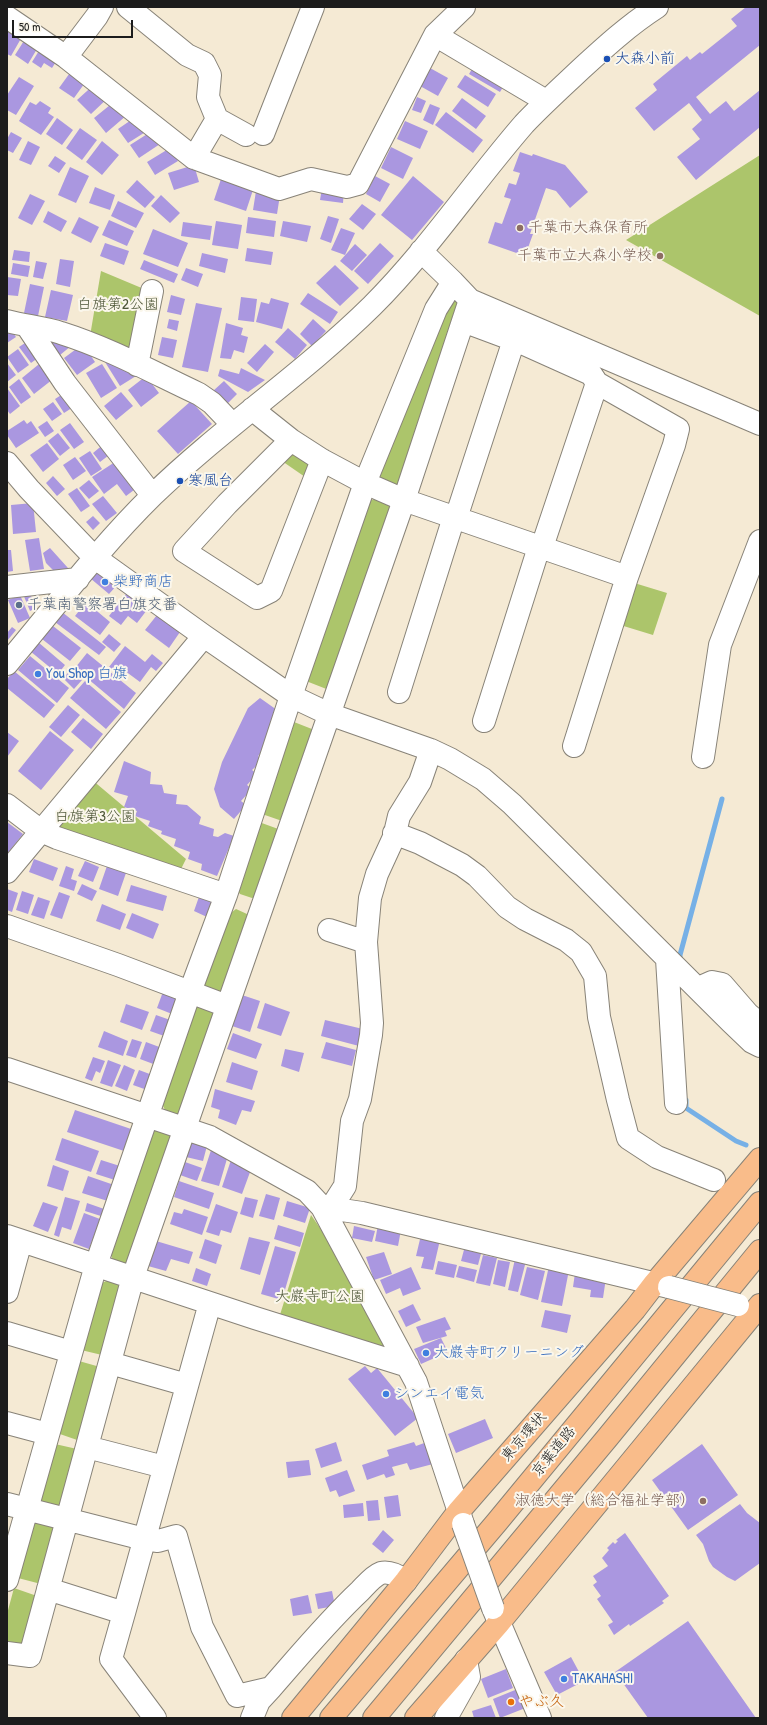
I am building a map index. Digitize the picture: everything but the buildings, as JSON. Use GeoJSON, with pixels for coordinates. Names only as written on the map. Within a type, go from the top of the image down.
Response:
{"type":"FeatureCollection","features":[{"type":"Feature","properties":{"kind":"highway","name":"東京環状"},"geometry":{"type":"LineString","coordinates":[[293,1718],[406,1581],[461,1518],[636,1309],[662,1285],[726,1200],[760,1159]]}},
{"type":"Feature","properties":{"kind":"highway","name":"京葉道路"},"geometry":{"type":"LineString","coordinates":[[332,1718],[497,1522],[610,1383],[760,1203]]}},
{"type":"Feature","properties":{"kind":"highway"},"geometry":{"type":"LineString","coordinates":[[374,1718],[608,1437],[760,1251]]}},
{"type":"Feature","properties":{"kind":"highway"},"geometry":{"type":"LineString","coordinates":[[416,1718],[466,1660],[495,1616],[753,1308]]}},
{"type":"Feature","properties":{"kind":"highway"},"geometry":{"type":"LineString","coordinates":[[276,1718],[293,1699],[308,1686],[329,1674]]}},
{"type":"Feature","properties":{"kind":"street"},"geometry":{"type":"LineString","coordinates":[[66,57],[97,16],[102,7]]}},
{"type":"Feature","properties":{"kind":"street"},"geometry":{"type":"LineString","coordinates":[[128,7],[186,55],[204,63],[210,75],[208,97],[217,119],[254,134],[313,7]]}},
{"type":"Feature","properties":{"kind":"street"},"geometry":{"type":"LineString","coordinates":[[7,17],[66,57],[194,158],[279,189],[311,179],[347,187],[358,184],[435,35],[464,7]]}},
{"type":"Feature","properties":{"kind":"street"},"geometry":{"type":"LineString","coordinates":[[7,664],[78,579],[94,557],[152,496],[188,462],[331,344],[373,305],[421,251],[525,124],[546,102],[614,38],[649,9]]}},
{"type":"Feature","properties":{"kind":"street"},"geometry":{"type":"LineString","coordinates":[[435,35],[546,102]]}},
{"type":"Feature","properties":{"kind":"street"},"geometry":{"type":"LineString","coordinates":[[194,158],[217,119]]}},
{"type":"Feature","properties":{"kind":"street"},"geometry":{"type":"LineString","coordinates":[[421,251],[470,300],[760,424]]}},
{"type":"Feature","properties":{"kind":"street"},"geometry":{"type":"LineString","coordinates":[[7,1578],[17,1507],[48,1434],[96,1265],[190,992],[226,895],[365,483],[436,308],[453,282]]}},
{"type":"Feature","properties":{"kind":"street"},"geometry":{"type":"LineString","coordinates":[[138,365],[152,290]]}},
{"type":"Feature","properties":{"kind":"street"},"geometry":{"type":"LineString","coordinates":[[7,1653],[30,1656],[133,1277],[227,1006],[268,909],[329,714],[404,500],[470,300]]}},
{"type":"Feature","properties":{"kind":"street"},"geometry":{"type":"LineString","coordinates":[[463,321],[514,340],[591,374],[597,383],[678,429],[674,445],[627,577],[574,746]]}},
{"type":"Feature","properties":{"kind":"street"},"geometry":{"type":"LineString","coordinates":[[17,324],[60,333],[138,365],[199,394],[212,403],[232,425]]}},
{"type":"Feature","properties":{"kind":"street"},"geometry":{"type":"LineString","coordinates":[[17,324],[65,383],[152,496]]}},
{"type":"Feature","properties":{"kind":"street"},"geometry":{"type":"LineString","coordinates":[[399,692],[514,340]]}},
{"type":"Feature","properties":{"kind":"street"},"geometry":{"type":"LineString","coordinates":[[484,721],[540,547],[597,383]]}},
{"type":"Feature","properties":{"kind":"street"},"geometry":{"type":"LineString","coordinates":[[252,409],[291,440],[322,460],[365,483],[404,500],[627,577]]}},
{"type":"Feature","properties":{"kind":"street"},"geometry":{"type":"LineString","coordinates":[[291,440],[227,504],[184,551],[257,598],[271,591],[322,460]]}},
{"type":"Feature","properties":{"kind":"street"},"geometry":{"type":"LineString","coordinates":[[7,463],[29,489],[94,557],[204,636],[292,696],[329,714],[431,750],[461,764],[493,787],[512,804],[731,1022],[752,1042],[760,1046]]}},
{"type":"Feature","properties":{"kind":"street"},"geometry":{"type":"LineString","coordinates":[[703,757],[720,645],[760,541]]}},
{"type":"Feature","properties":{"kind":"street"},"geometry":{"type":"LineString","coordinates":[[7,587],[78,579]]}},
{"type":"Feature","properties":{"kind":"street"},"geometry":{"type":"LineString","coordinates":[[7,872],[204,636]]}},
{"type":"Feature","properties":{"kind":"street"},"geometry":{"type":"LineString","coordinates":[[326,1207],[345,1186],[352,1121],[360,1099],[372,1035],[366,942],[370,898],[399,816],[420,782],[431,750]]}},
{"type":"Feature","properties":{"kind":"street"},"geometry":{"type":"LineString","coordinates":[[7,805],[41,831],[57,838],[226,895]]}},
{"type":"Feature","properties":{"kind":"street"},"geometry":{"type":"LineString","coordinates":[[394,833],[420,843],[462,864],[477,876],[507,907],[525,919],[566,940],[581,952],[595,976],[599,1017],[628,1138],[657,1157],[714,1180]]}},
{"type":"Feature","properties":{"kind":"street"},"geometry":{"type":"LineString","coordinates":[[7,926],[227,1006]]}},
{"type":"Feature","properties":{"kind":"street"},"geometry":{"type":"LineString","coordinates":[[329,930],[366,942]]}},
{"type":"Feature","properties":{"kind":"street"},"geometry":{"type":"LineString","coordinates":[[668,959],[676,1103]]}},
{"type":"Feature","properties":{"kind":"street"},"geometry":{"type":"LineString","coordinates":[[699,990],[703,986],[712,982],[722,984],[748,1014],[760,1024]]}},
{"type":"Feature","properties":{"kind":"street"},"geometry":{"type":"LineString","coordinates":[[7,1069],[210,1137],[307,1191],[326,1207],[362,1213],[753,1308]]}},
{"type":"Feature","properties":{"kind":"street"},"geometry":{"type":"LineString","coordinates":[[326,1207],[334,1232],[416,1382],[495,1616],[540,1718]]}},
{"type":"Feature","properties":{"kind":"street"},"geometry":{"type":"LineString","coordinates":[[7,1292],[14,1239],[408,1366]]}},
{"type":"Feature","properties":{"kind":"street"},"geometry":{"type":"LineString","coordinates":[[156,1718],[111,1659],[210,1303]]}},
{"type":"Feature","properties":{"kind":"street"},"geometry":{"type":"LineString","coordinates":[[7,1333],[72,1352]]}},
{"type":"Feature","properties":{"kind":"street"},"geometry":{"type":"LineString","coordinates":[[110,1363],[187,1385]]}},
{"type":"Feature","properties":{"kind":"street"},"geometry":{"type":"LineString","coordinates":[[7,1423],[48,1434]]}},
{"type":"Feature","properties":{"kind":"street"},"geometry":{"type":"LineString","coordinates":[[87,1447],[164,1467]]}},
{"type":"Feature","properties":{"kind":"street"},"geometry":{"type":"LineString","coordinates":[[17,1507],[158,1542],[176,1536],[202,1627],[237,1696],[271,1688]]}},
{"type":"Feature","properties":{"kind":"street"},"geometry":{"type":"LineString","coordinates":[[252,1718],[260,1701],[271,1688],[342,1608],[374,1577],[380,1573],[389,1573],[406,1581]]}},
{"type":"Feature","properties":{"kind":"street"},"geometry":{"type":"LineString","coordinates":[[48,1589],[124,1613]]}},
{"type":"Feature","properties":{"kind":"street"},"geometry":{"type":"LineString","coordinates":[[446,1718],[469,1677],[466,1660]]}},
{"type":"Feature","properties":{"kind":"green space"},"geometry":{"type":"Polygon","coordinates":[[[760,155],[760,316],[626,240],[760,155]]]}},
{"type":"Feature","properties":{"kind":"green space","name":"白旗第2公園"},"geometry":{"type":"Polygon","coordinates":[[[101,271],[144,289],[131,358],[89,342],[101,271]]]}},
{"type":"Feature","properties":{"kind":"green space"},"geometry":{"type":"Polygon","coordinates":[[[456,298],[461,301],[397,490],[375,482],[436,321],[456,298]]]}},
{"type":"Feature","properties":{"kind":"green space"},"geometry":{"type":"Polygon","coordinates":[[[289,448],[313,463],[308,479],[279,459],[289,448]]]}},
{"type":"Feature","properties":{"kind":"green space"},"geometry":{"type":"Polygon","coordinates":[[[377,499],[387,503],[391,510],[329,690],[306,681],[371,500],[377,499]]]}},
{"type":"Feature","properties":{"kind":"green space"},"geometry":{"type":"Polygon","coordinates":[[[631,582],[667,593],[653,635],[617,624],[631,582]]]}},
{"type":"Feature","properties":{"kind":"green space"},"geometry":{"type":"Polygon","coordinates":[[[294,722],[317,731],[285,822],[262,814],[294,722]]]}},
{"type":"Feature","properties":{"kind":"green space","name":"白旗第3公園"},"geometry":{"type":"Polygon","coordinates":[[[91,779],[186,859],[179,873],[61,833],[55,821],[91,779]]]}},
{"type":"Feature","properties":{"kind":"green space"},"geometry":{"type":"Polygon","coordinates":[[[259,822],[281,830],[258,897],[252,898],[240,894],[236,888],[259,822]]]}},
{"type":"Feature","properties":{"kind":"green space"},"geometry":{"type":"Polygon","coordinates":[[[236,909],[247,914],[251,920],[223,998],[201,990],[228,915],[236,909]]]}},
{"type":"Feature","properties":{"kind":"green space"},"geometry":{"type":"Polygon","coordinates":[[[196,1002],[219,1011],[185,1113],[176,1116],[166,1112],[162,1104],[196,1002]]]}},
{"type":"Feature","properties":{"kind":"green space"},"geometry":{"type":"Polygon","coordinates":[[[162,1127],[175,1139],[134,1262],[125,1267],[114,1264],[111,1254],[152,1131],[162,1127]]]}},
{"type":"Feature","properties":{"kind":"green space","name":"大巌寺町公園"},"geometry":{"type":"Polygon","coordinates":[[[311,1215],[327,1238],[388,1348],[385,1352],[279,1318],[311,1215]]]}},
{"type":"Feature","properties":{"kind":"green space"},"geometry":{"type":"Polygon","coordinates":[[[109,1280],[119,1284],[123,1291],[102,1355],[81,1350],[99,1284],[109,1280]]]}},
{"type":"Feature","properties":{"kind":"green space"},"geometry":{"type":"Polygon","coordinates":[[[79,1361],[100,1367],[80,1441],[57,1433],[79,1361]]]}},
{"type":"Feature","properties":{"kind":"green space"},"geometry":{"type":"Polygon","coordinates":[[[55,1444],[77,1449],[61,1506],[56,1510],[39,1502],[55,1444]]]}},
{"type":"Feature","properties":{"kind":"green space"},"geometry":{"type":"Polygon","coordinates":[[[39,1520],[52,1524],[55,1529],[41,1584],[18,1578],[32,1523],[39,1520]]]}},
{"type":"Feature","properties":{"kind":"green space"},"geometry":{"type":"Polygon","coordinates":[[[14,1588],[37,1596],[23,1645],[7,1645],[7,1614],[14,1588]]]}},
{"type":"Feature","properties":{"kind":"waterway"},"geometry":{"type":"LineString","coordinates":[[680,963],[680,955],[722,799]]}},
{"type":"Feature","properties":{"kind":"waterway"},"geometry":{"type":"LineString","coordinates":[[686,1100],[686,1108],[736,1141],[746,1145]]}},
{"type":"Feature","properties":{"kind":"place","name":"大森小前"},"geometry":{"type":"Point","coordinates":[607,59]}},
{"type":"Feature","properties":{"kind":"place","name":"千葉市大森保育所"},"geometry":{"type":"Point","coordinates":[520,228]}},
{"type":"Feature","properties":{"kind":"place","name":"千葉市立大森小学校"},"geometry":{"type":"Point","coordinates":[660,256]}},
{"type":"Feature","properties":{"kind":"place","name":"寒風台"},"geometry":{"type":"Point","coordinates":[180,481]}},
{"type":"Feature","properties":{"kind":"place","name":"柴野商店"},"geometry":{"type":"Point","coordinates":[105,582]}},
{"type":"Feature","properties":{"kind":"place","name":"千葉南警察署白旗交番"},"geometry":{"type":"Point","coordinates":[19,605]}},
{"type":"Feature","properties":{"kind":"place","name":"You Shop 白旗"},"geometry":{"type":"Point","coordinates":[38,674]}},
{"type":"Feature","properties":{"kind":"place","name":"大巌寺町クリーニング"},"geometry":{"type":"Point","coordinates":[426,1353]}},
{"type":"Feature","properties":{"kind":"place","name":"シンエイ電気"},"geometry":{"type":"Point","coordinates":[386,1394]}},
{"type":"Feature","properties":{"kind":"place","name":"淑徳大学（総合福祉学部）"},"geometry":{"type":"Point","coordinates":[703,1501]}},
{"type":"Feature","properties":{"kind":"place","name":"TAKAHASHI"},"geometry":{"type":"Point","coordinates":[564,1679]}},
{"type":"Feature","properties":{"kind":"place","name":"やぶ久"},"geometry":{"type":"Point","coordinates":[511,1702]}}]}
